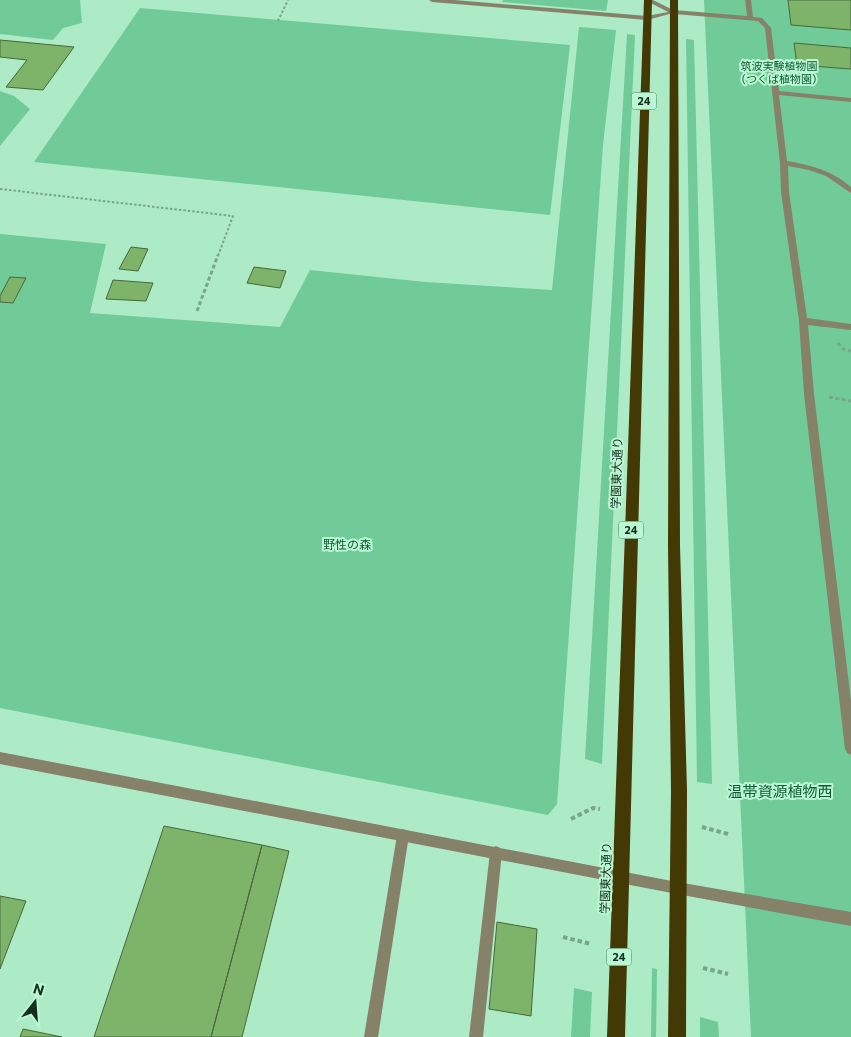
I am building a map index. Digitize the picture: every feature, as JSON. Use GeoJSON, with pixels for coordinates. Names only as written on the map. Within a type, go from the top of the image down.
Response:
{"type":"FeatureCollection","features":[{"type":"Feature","properties":{"kind":"main road","name":"学園東大通り"},"geometry":{"type":"LineString","coordinates":[[616,1037],[640,193],[648,0]]}},
{"type":"Feature","properties":{"kind":"main road","name":"24"},"geometry":{"type":"LineString","coordinates":[[674,0],[674,546],[679,790],[677,1037]]}},
{"type":"Feature","properties":{"kind":"street"},"geometry":{"type":"LineString","coordinates":[[432,0],[487,2],[647,18],[674,12],[760,19],[768,28],[777,93],[785,192],[803,321],[809,394],[851,748]]}},
{"type":"Feature","properties":{"kind":"street"},"geometry":{"type":"LineString","coordinates":[[648,0],[674,12]]}},
{"type":"Feature","properties":{"kind":"street"},"geometry":{"type":"LineString","coordinates":[[748,0],[750,19]]}},
{"type":"Feature","properties":{"kind":"street"},"geometry":{"type":"LineString","coordinates":[[777,93],[851,100]]}},
{"type":"Feature","properties":{"kind":"street"},"geometry":{"type":"LineString","coordinates":[[784,163],[814,168],[841,180],[851,190]]}},
{"type":"Feature","properties":{"kind":"street"},"geometry":{"type":"LineString","coordinates":[[803,321],[851,327]]}},
{"type":"Feature","properties":{"kind":"street"},"geometry":{"type":"LineString","coordinates":[[0,758],[677,888],[851,919]]}},
{"type":"Feature","properties":{"kind":"street"},"geometry":{"type":"LineString","coordinates":[[371,1037],[403,834]]}},
{"type":"Feature","properties":{"kind":"street"},"geometry":{"type":"LineString","coordinates":[[476,1037],[496,852]]}},
{"type":"Feature","properties":{"kind":"path"},"geometry":{"type":"LineString","coordinates":[[278,21],[288,0]]}},
{"type":"Feature","properties":{"kind":"path"},"geometry":{"type":"LineString","coordinates":[[0,189],[233,216],[197,311]]}},
{"type":"Feature","properties":{"kind":"path"},"geometry":{"type":"LineString","coordinates":[[571,819],[593,808],[603,810]]}},
{"type":"Feature","properties":{"kind":"path"},"geometry":{"type":"LineString","coordinates":[[699,827],[728,834]]}},
{"type":"Feature","properties":{"kind":"path"},"geometry":{"type":"LineString","coordinates":[[563,937],[591,944]]}},
{"type":"Feature","properties":{"kind":"path"},"geometry":{"type":"LineString","coordinates":[[702,968],[728,974]]}},
{"type":"Feature","properties":{"kind":"green space"},"geometry":{"type":"Polygon","coordinates":[[[0,0],[80,0],[82,23],[63,28],[53,40],[0,34],[0,0]]]}},
{"type":"Feature","properties":{"kind":"green space"},"geometry":{"type":"Polygon","coordinates":[[[503,0],[608,0],[606,11],[502,2],[503,0]]]}},
{"type":"Feature","properties":{"kind":"green space","name":"筑波実験植物園 (つくば植物園)"},"geometry":{"type":"Polygon","coordinates":[[[704,0],[851,0],[851,1037],[751,1037],[704,0]]]}},
{"type":"Feature","properties":{"kind":"green space"},"geometry":{"type":"Polygon","coordinates":[[[140,8],[570,45],[550,215],[34,162],[140,8]]]}},
{"type":"Feature","properties":{"kind":"green space","name":"野性の森"},"geometry":{"type":"Polygon","coordinates":[[[579,27],[616,30],[603,145],[557,804],[548,815],[0,708],[0,234],[106,244],[90,313],[280,327],[310,270],[425,282],[552,290],[579,27]]]}},
{"type":"Feature","properties":{"kind":"green space"},"geometry":{"type":"Polygon","coordinates":[[[627,34],[635,35],[602,764],[585,759],[627,34]]]}},
{"type":"Feature","properties":{"kind":"green space"},"geometry":{"type":"Polygon","coordinates":[[[686,39],[694,40],[712,784],[697,782],[686,39]]]}},
{"type":"Feature","properties":{"kind":"green space"},"geometry":{"type":"Polygon","coordinates":[[[0,91],[14,96],[30,109],[0,146],[0,91]]]}},
{"type":"Feature","properties":{"kind":"green space"},"geometry":{"type":"Polygon","coordinates":[[[652,968],[657,969],[656,1037],[651,1037],[652,968]]]}},
{"type":"Feature","properties":{"kind":"green space"},"geometry":{"type":"Polygon","coordinates":[[[574,988],[592,992],[590,1037],[571,1037],[574,988]]]}},
{"type":"Feature","properties":{"kind":"green space"},"geometry":{"type":"Polygon","coordinates":[[[700,1017],[718,1022],[719,1037],[700,1037],[700,1017]]]}},
{"type":"Feature","properties":{"kind":"building"},"geometry":{"type":"Polygon","coordinates":[[[788,0],[851,0],[851,30],[791,25],[788,0]]]}},
{"type":"Feature","properties":{"kind":"building"},"geometry":{"type":"Polygon","coordinates":[[[0,40],[74,47],[43,90],[6,87],[27,60],[0,57],[0,40]]]}},
{"type":"Feature","properties":{"kind":"building"},"geometry":{"type":"Polygon","coordinates":[[[794,43],[851,48],[851,69],[797,65],[794,43]]]}},
{"type":"Feature","properties":{"kind":"building"},"geometry":{"type":"Polygon","coordinates":[[[131,247],[148,249],[138,271],[119,269],[131,247]]]}},
{"type":"Feature","properties":{"kind":"building"},"geometry":{"type":"Polygon","coordinates":[[[254,267],[286,271],[280,288],[247,283],[254,267]]]}},
{"type":"Feature","properties":{"kind":"building"},"geometry":{"type":"Polygon","coordinates":[[[10,277],[26,278],[13,303],[0,302],[0,296],[10,277]]]}},
{"type":"Feature","properties":{"kind":"building"},"geometry":{"type":"Polygon","coordinates":[[[113,280],[153,283],[146,301],[106,299],[113,280]]]}},
{"type":"Feature","properties":{"kind":"building"},"geometry":{"type":"Polygon","coordinates":[[[164,826],[262,845],[211,1037],[94,1037],[164,826]]]}},
{"type":"Feature","properties":{"kind":"building"},"geometry":{"type":"Polygon","coordinates":[[[262,845],[289,851],[242,1037],[211,1037],[262,845]]]}},
{"type":"Feature","properties":{"kind":"building"},"geometry":{"type":"Polygon","coordinates":[[[0,896],[26,901],[0,969],[0,896]]]}},
{"type":"Feature","properties":{"kind":"building"},"geometry":{"type":"Polygon","coordinates":[[[497,922],[537,929],[531,1016],[489,1009],[497,922]]]}},
{"type":"Feature","properties":{"kind":"building"},"geometry":{"type":"Polygon","coordinates":[[[23,1029],[62,1037],[20,1037],[23,1029]]]}},
{"type":"Feature","properties":{"kind":"park label","name":"温帯資源植物西"},"geometry":{"type":"Point","coordinates":[780,792]}}]}
